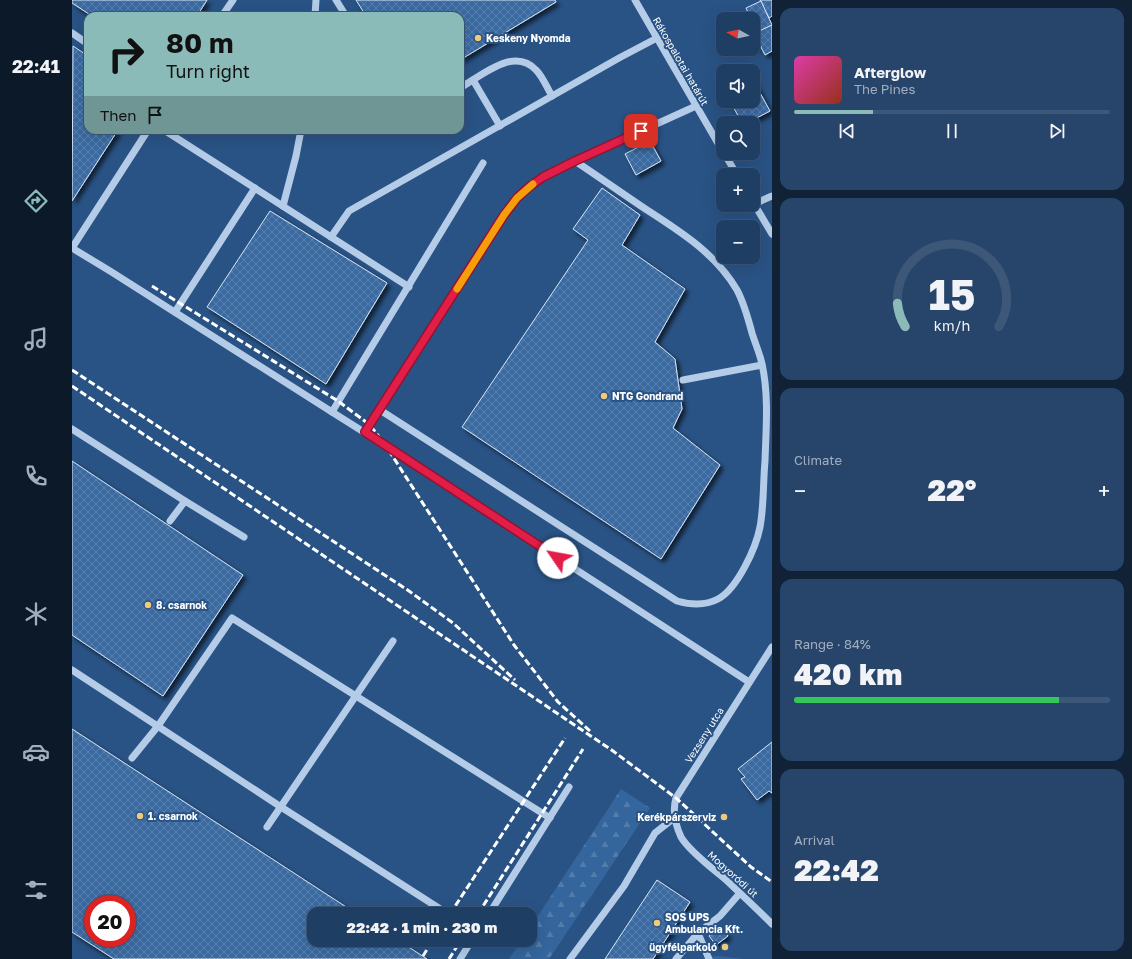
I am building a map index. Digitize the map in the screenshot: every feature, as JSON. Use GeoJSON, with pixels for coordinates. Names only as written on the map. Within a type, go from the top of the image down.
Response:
{"type":"FeatureCollection","features":[{"type":"Feature","properties":{"kind":"street"},"geometry":{"type":"LineString","coordinates":[[225,12],[233,0]]}},
{"type":"Feature","properties":{"kind":"street"},"geometry":{"type":"LineString","coordinates":[[315,12],[316,0]]}},
{"type":"Feature","properties":{"kind":"street"},"geometry":{"type":"LineString","coordinates":[[336,0],[344,12]]}},
{"type":"Feature","properties":{"kind":"street","name":"Rákospalotai határút"},"geometry":{"type":"LineString","coordinates":[[635,0],[716,140]]}},
{"type":"Feature","properties":{"kind":"street"},"geometry":{"type":"LineString","coordinates":[[72,34],[84,42]]}},
{"type":"Feature","properties":{"kind":"street"},"geometry":{"type":"LineString","coordinates":[[331,237],[349,211],[657,38]]}},
{"type":"Feature","properties":{"kind":"street"},"geometry":{"type":"LineString","coordinates":[[464,86],[498,65],[508,61],[518,60],[529,64],[537,70],[552,96]]}},
{"type":"Feature","properties":{"kind":"street"},"geometry":{"type":"LineString","coordinates":[[473,80],[500,126]]}},
{"type":"Feature","properties":{"kind":"street"},"geometry":{"type":"LineString","coordinates":[[365,432],[508,209],[517,198],[543,177],[696,106]]}},
{"type":"Feature","properties":{"kind":"street"},"geometry":{"type":"LineString","coordinates":[[145,134],[72,248],[365,432],[750,682]]}},
{"type":"Feature","properties":{"kind":"street"},"geometry":{"type":"LineString","coordinates":[[170,134],[409,287]]}},
{"type":"Feature","properties":{"kind":"street"},"geometry":{"type":"LineString","coordinates":[[283,206],[300,134]]}},
{"type":"Feature","properties":{"kind":"street"},"geometry":{"type":"LineString","coordinates":[[380,410],[677,601],[696,605],[707,603],[719,599],[729,590],[751,555],[760,529],[766,438],[766,401],[762,365],[744,304],[724,270],[690,238],[575,161]]}},
{"type":"Feature","properties":{"kind":"street"},"geometry":{"type":"LineString","coordinates":[[332,412],[484,163]]}},
{"type":"Feature","properties":{"kind":"street"},"geometry":{"type":"LineString","coordinates":[[175,312],[255,188]]}},
{"type":"Feature","properties":{"kind":"street"},"geometry":{"type":"LineString","coordinates":[[760,201],[772,196]]}},
{"type":"Feature","properties":{"kind":"street"},"geometry":{"type":"LineString","coordinates":[[759,212],[772,234]]}},
{"type":"Feature","properties":{"kind":"street"},"geometry":{"type":"LineString","coordinates":[[683,380],[762,365]]}},
{"type":"Feature","properties":{"kind":"street"},"geometry":{"type":"LineString","coordinates":[[72,429],[244,537]]}},
{"type":"Feature","properties":{"kind":"street"},"geometry":{"type":"LineString","coordinates":[[170,521],[185,501]]}},
{"type":"Feature","properties":{"kind":"street"},"geometry":{"type":"LineString","coordinates":[[132,758],[158,726],[232,618],[550,818]]}},
{"type":"Feature","properties":{"kind":"street"},"geometry":{"type":"LineString","coordinates":[[267,827],[393,641]]}},
{"type":"Feature","properties":{"kind":"street","name":"Vezseny utca"},"geometry":{"type":"LineString","coordinates":[[682,838],[674,818],[676,798],[772,647]]}},
{"type":"Feature","properties":{"kind":"street"},"geometry":{"type":"LineString","coordinates":[[72,670],[437,907]]}},
{"type":"Feature","properties":{"kind":"street"},"geometry":{"type":"LineString","coordinates":[[493,907],[570,787]]}},
{"type":"Feature","properties":{"kind":"street"},"geometry":{"type":"LineString","coordinates":[[570,959],[624,886],[655,833],[674,818]]}},
{"type":"Feature","properties":{"kind":"street","name":"Mogyoródi út"},"geometry":{"type":"LineString","coordinates":[[682,838],[697,854],[740,892],[772,924]]}},
{"type":"Feature","properties":{"kind":"street"},"geometry":{"type":"LineString","coordinates":[[676,959],[698,933],[720,916],[740,892]]}},
{"type":"Feature","properties":{"kind":"street"},"geometry":{"type":"LineString","coordinates":[[698,933],[709,959]]}},
{"type":"Feature","properties":{"kind":"street"},"geometry":{"type":"LineString","coordinates":[[460,959],[468,947]]}},
{"type":"Feature","properties":{"kind":"green space"},"geometry":{"type":"Polygon","coordinates":[[[621,789],[650,808],[549,959],[509,959],[517,947],[537,947],[537,917],[621,789]]]}},
{"type":"Feature","properties":{"kind":"green space"},"geometry":{"type":"Polygon","coordinates":[[[717,956],[745,959],[701,959],[717,956]]]}},
{"type":"Feature","properties":{"kind":"building"},"geometry":{"type":"Polygon","coordinates":[[[72,0],[207,0],[200,12],[86,12],[72,3],[72,0]]]}},
{"type":"Feature","properties":{"kind":"building","name":"Keskeny Nyomda"},"geometry":{"type":"Polygon","coordinates":[[[356,0],[555,0],[556,2],[464,58],[464,12],[364,12],[356,0]]]}},
{"type":"Feature","properties":{"kind":"building"},"geometry":{"type":"Polygon","coordinates":[[[760,0],[772,0],[772,16],[769,18],[760,0]]]}},
{"type":"Feature","properties":{"kind":"building"},"geometry":{"type":"Polygon","coordinates":[[[761,1],[772,25],[760,31],[760,12],[748,12],[746,8],[761,1]]]}},
{"type":"Feature","properties":{"kind":"building"},"geometry":{"type":"Polygon","coordinates":[[[772,25],[772,51],[765,55],[760,45],[760,31],[772,25]]]}},
{"type":"Feature","properties":{"kind":"building"},"geometry":{"type":"Polygon","coordinates":[[[73,46],[84,53],[84,134],[115,134],[72,201],[73,46]]]}},
{"type":"Feature","properties":{"kind":"building"},"geometry":{"type":"Polygon","coordinates":[[[760,93],[770,111],[760,116],[738,116],[734,108],[760,108],[760,93]]]}},
{"type":"Feature","properties":{"kind":"building"},"geometry":{"type":"Polygon","coordinates":[[[650,141],[661,161],[636,175],[625,154],[650,141]]]}},
{"type":"Feature","properties":{"kind":"building"},"geometry":{"type":"Polygon","coordinates":[[[602,188],[640,215],[622,245],[685,289],[655,342],[675,359],[682,409],[673,428],[720,465],[661,559],[462,427],[588,240],[573,229],[602,188]]]}},
{"type":"Feature","properties":{"kind":"building"},"geometry":{"type":"Polygon","coordinates":[[[270,211],[387,283],[326,384],[207,307],[270,211]]]}},
{"type":"Feature","properties":{"kind":"building","name":"8. csarnok"},"geometry":{"type":"Polygon","coordinates":[[[72,461],[243,575],[163,696],[72,635],[72,461]]]}},
{"type":"Feature","properties":{"kind":"building","name":"1. csarnok"},"geometry":{"type":"Polygon","coordinates":[[[72,729],[346,907],[307,907],[307,947],[409,947],[427,959],[114,959],[95,947],[136,947],[136,895],[84,895],[84,940],[72,932],[72,729]]]}},
{"type":"Feature","properties":{"kind":"building"},"geometry":{"type":"Polygon","coordinates":[[[772,742],[772,793],[769,791],[757,800],[741,779],[745,777],[738,769],[772,742]]]}},
{"type":"Feature","properties":{"kind":"building"},"geometry":{"type":"Polygon","coordinates":[[[657,880],[690,902],[653,959],[605,959],[657,880]]]}},
{"type":"Feature","properties":{"kind":"building"},"geometry":{"type":"Polygon","coordinates":[[[721,927],[728,936],[716,945],[709,936],[721,927]]]}},
{"type":"Feature","properties":{"kind":"railway"},"geometry":{"type":"LineString","coordinates":[[152,286],[338,401],[370,425],[386,446],[514,645],[558,702],[590,731]]}},
{"type":"Feature","properties":{"kind":"railway"},"geometry":{"type":"LineString","coordinates":[[72,370],[409,591],[453,623],[515,680]]}},
{"type":"Feature","properties":{"kind":"railway"},"geometry":{"type":"LineString","coordinates":[[72,386],[613,751],[676,798],[751,867],[772,882]]}},
{"type":"Feature","properties":{"kind":"railway"},"geometry":{"type":"LineString","coordinates":[[455,907],[565,738]]}},
{"type":"Feature","properties":{"kind":"railway"},"geometry":{"type":"LineString","coordinates":[[482,907],[583,749]]}},
{"type":"Feature","properties":{"kind":"railway"},"geometry":{"type":"LineString","coordinates":[[423,956],[429,947]]}},
{"type":"Feature","properties":{"kind":"railway"},"geometry":{"type":"LineString","coordinates":[[449,959],[457,947]]}},
{"type":"Feature","properties":{"kind":"slow traffic"},"geometry":{"type":"LineString","coordinates":[[457,289],[504,215],[517,198],[533,184]]}},
{"type":"Feature","properties":{"kind":"place","name":"Keskeny Nyomda"},"geometry":{"type":"Point","coordinates":[478,38]}},
{"type":"Feature","properties":{"kind":"place","name":"NTG Gondrand"},"geometry":{"type":"Point","coordinates":[604,396]}},
{"type":"Feature","properties":{"kind":"place","name":"8. csarnok"},"geometry":{"type":"Point","coordinates":[148,605]}},
{"type":"Feature","properties":{"kind":"place","name":"1. csarnok"},"geometry":{"type":"Point","coordinates":[140,816]}},
{"type":"Feature","properties":{"kind":"place","name":"Kerékpárszerviz"},"geometry":{"type":"Point","coordinates":[724,817]}},
{"type":"Feature","properties":{"kind":"place","name":"SOS UPS Ambulancia Kft."},"geometry":{"type":"Point","coordinates":[657,923]}},
{"type":"Feature","properties":{"kind":"place","name":"ügyfélparkoló"},"geometry":{"type":"Point","coordinates":[725,947]}},
{"type":"Feature","properties":{"kind":"route"},"geometry":{"type":"LineString","coordinates":[[558,558],[365,432],[504,215],[517,198],[543,177],[641,131]]}}]}
